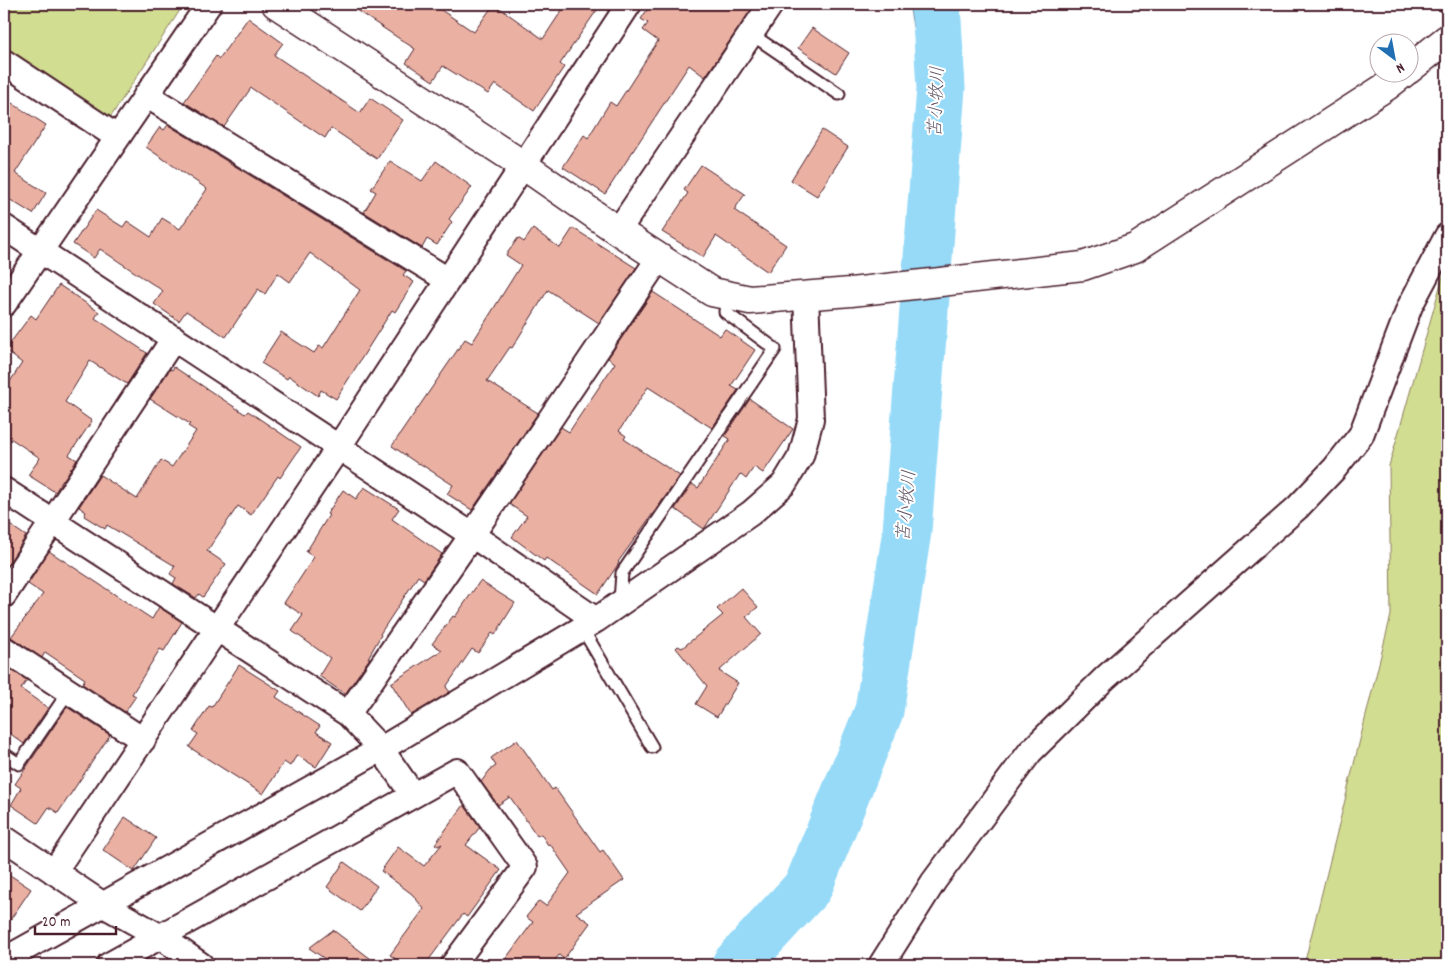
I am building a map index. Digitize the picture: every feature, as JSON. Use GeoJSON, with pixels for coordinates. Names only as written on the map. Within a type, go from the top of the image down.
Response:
{"type":"FeatureCollection","features":[{"type":"Feature","properties":{"kind":"street"},"geometry":{"type":"LineString","coordinates":[[4,304],[39,250],[209,4]]}},
{"type":"Feature","properties":{"kind":"street"},"geometry":{"type":"LineString","coordinates":[[276,4],[712,292],[750,300],[851,292],[1083,266],[1135,248],[1392,82]]}},
{"type":"Feature","properties":{"kind":"street"},"geometry":{"type":"LineString","coordinates":[[54,872],[338,448],[629,4]]}},
{"type":"Feature","properties":{"kind":"street"},"geometry":{"type":"LineString","coordinates":[[618,231],[771,4]]}},
{"type":"Feature","properties":{"kind":"street"},"geometry":{"type":"LineString","coordinates":[[1418,62],[1447,39]]}},
{"type":"Feature","properties":{"kind":"street"},"geometry":{"type":"LineString","coordinates":[[4,62],[117,137]]}},
{"type":"Feature","properties":{"kind":"street"},"geometry":{"type":"LineString","coordinates":[[146,95],[448,280]]}},
{"type":"Feature","properties":{"kind":"street"},"geometry":{"type":"LineString","coordinates":[[4,227],[472,535],[589,624]]}},
{"type":"Feature","properties":{"kind":"street"},"geometry":{"type":"LineString","coordinates":[[881,965],[934,881],[1030,752],[1106,678],[1298,507],[1335,468],[1362,435],[1410,306],[1447,236]]}},
{"type":"Feature","properties":{"kind":"street"},"geometry":{"type":"LineString","coordinates":[[348,714],[472,535],[659,258]]}},
{"type":"Feature","properties":{"kind":"street"},"geometry":{"type":"LineString","coordinates":[[4,960],[381,749],[589,624],[751,513],[784,484],[801,456],[811,419],[806,295]]}},
{"type":"Feature","properties":{"kind":"street"},"geometry":{"type":"LineString","coordinates":[[4,594],[174,338]]}},
{"type":"Feature","properties":{"kind":"street"},"geometry":{"type":"LineString","coordinates":[[4,490],[53,520],[348,714],[381,749],[413,795]]}},
{"type":"Feature","properties":{"kind":"street"},"geometry":{"type":"LineString","coordinates":[[4,649],[143,740]]}},
{"type":"Feature","properties":{"kind":"street"},"geometry":{"type":"LineString","coordinates":[[109,965],[457,772],[525,867],[453,965]]}},
{"type":"Feature","properties":{"kind":"street"},"geometry":{"type":"LineString","coordinates":[[4,838],[102,904],[161,937],[201,965]]}},
{"type":"Feature","properties":{"kind":"lane"},"geometry":{"type":"LineString","coordinates":[[751,34],[839,94]]}},
{"type":"Feature","properties":{"kind":"lane"},"geometry":{"type":"LineString","coordinates":[[620,603],[622,574],[775,349],[725,312],[727,295]]}},
{"type":"Feature","properties":{"kind":"lane"},"geometry":{"type":"LineString","coordinates":[[589,624],[652,747]]}},
{"type":"Feature","properties":{"kind":"lane"},"geometry":{"type":"LineString","coordinates":[[4,754],[19,764],[68,691]]}},
{"type":"Feature","properties":{"kind":"green space"},"geometry":{"type":"Polygon","coordinates":[[[4,4],[184,4],[108,121],[4,52],[4,4]]]}},
{"type":"Feature","properties":{"kind":"green space"},"geometry":{"type":"Polygon","coordinates":[[[1447,262],[1447,965],[1304,965],[1391,615],[1389,466],[1447,262]]]}},
{"type":"Feature","properties":{"kind":"water"},"geometry":{"type":"Polygon","coordinates":[[[909,4],[934,4],[919,61],[909,4]]]}},
{"type":"Feature","properties":{"kind":"building"},"geometry":{"type":"Polygon","coordinates":[[[347,4],[432,4],[474,32],[494,4],[543,39],[566,4],[601,4],[560,64],[564,67],[534,111],[495,84],[488,94],[443,66],[433,81],[406,63],[415,49],[347,4]]]}},
{"type":"Feature","properties":{"kind":"building"},"geometry":{"type":"Polygon","coordinates":[[[651,4],[755,4],[705,77],[689,65],[605,194],[563,167],[584,135],[588,138],[610,102],[616,106],[658,41],[643,30],[648,23],[641,19],[651,4]]]}},
{"type":"Feature","properties":{"kind":"building"},"geometry":{"type":"Polygon","coordinates":[[[248,18],[283,43],[274,55],[360,113],[370,98],[403,120],[377,159],[331,128],[325,138],[251,88],[224,127],[184,102],[216,56],[219,59],[248,18]]]}},
{"type":"Feature","properties":{"kind":"building"},"geometry":{"type":"Polygon","coordinates":[[[812,28],[849,53],[836,73],[798,48],[812,28]]]}},
{"type":"Feature","properties":{"kind":"building"},"geometry":{"type":"Polygon","coordinates":[[[4,98],[46,125],[15,173],[46,193],[33,214],[4,196],[4,98]]]}},
{"type":"Feature","properties":{"kind":"building"},"geometry":{"type":"Polygon","coordinates":[[[168,125],[406,271],[403,275],[414,282],[395,312],[392,310],[336,399],[321,390],[318,396],[289,376],[287,379],[261,363],[281,332],[314,353],[319,346],[323,348],[360,290],[310,253],[290,282],[278,273],[265,294],[258,289],[226,337],[186,311],[179,321],[154,304],[163,291],[100,249],[94,258],[73,244],[96,210],[123,227],[127,221],[151,237],[162,218],[180,229],[207,189],[146,147],[160,127],[164,130],[168,125]]]}},
{"type":"Feature","properties":{"kind":"building"},"geometry":{"type":"Polygon","coordinates":[[[822,130],[848,147],[817,196],[791,180],[822,130]]]}},
{"type":"Feature","properties":{"kind":"building"},"geometry":{"type":"Polygon","coordinates":[[[390,161],[422,181],[436,161],[472,187],[449,219],[452,222],[437,245],[427,239],[422,248],[364,212],[376,192],[371,189],[390,161]]]}},
{"type":"Feature","properties":{"kind":"building"},"geometry":{"type":"Polygon","coordinates":[[[701,165],[745,194],[734,210],[786,245],[768,272],[716,236],[703,257],[662,232],[688,193],[684,190],[701,165]]]}},
{"type":"Feature","properties":{"kind":"building"},"geometry":{"type":"Polygon","coordinates":[[[573,228],[636,268],[599,323],[548,290],[512,348],[510,347],[487,381],[538,413],[472,510],[447,494],[453,485],[392,446],[465,339],[472,343],[521,265],[506,255],[518,238],[524,242],[533,229],[560,248],[573,228]]]}},
{"type":"Feature","properties":{"kind":"building"},"geometry":{"type":"Polygon","coordinates":[[[59,285],[99,312],[95,318],[147,353],[127,384],[90,361],[65,402],[92,421],[69,455],[77,460],[55,492],[28,475],[40,458],[4,434],[4,391],[22,363],[5,350],[31,315],[36,319],[59,285]]]}},
{"type":"Feature","properties":{"kind":"building"},"geometry":{"type":"Polygon","coordinates":[[[653,292],[720,336],[725,329],[755,350],[731,386],[738,390],[712,428],[648,387],[619,431],[626,436],[624,439],[680,476],[618,562],[598,594],[546,558],[544,561],[512,537],[527,516],[509,504],[561,427],[569,432],[615,363],[608,358],[653,292]]]}},
{"type":"Feature","properties":{"kind":"building"},"geometry":{"type":"Polygon","coordinates":[[[174,367],[245,414],[248,411],[301,447],[251,515],[238,506],[207,551],[226,564],[203,597],[199,594],[196,598],[173,584],[176,578],[170,574],[175,566],[107,525],[105,529],[84,516],[86,512],[79,507],[100,475],[137,499],[161,460],[172,467],[196,431],[188,426],[190,424],[150,399],[170,369],[172,370],[174,367]]]}},
{"type":"Feature","properties":{"kind":"building"},"geometry":{"type":"Polygon","coordinates":[[[750,399],[793,429],[763,473],[754,467],[746,479],[740,474],[704,529],[675,509],[692,484],[698,488],[730,439],[725,436],[750,399]]]}},
{"type":"Feature","properties":{"kind":"building"},"geometry":{"type":"Polygon","coordinates":[[[364,487],[399,509],[392,519],[442,554],[424,580],[418,576],[380,634],[368,658],[370,658],[345,694],[319,676],[330,658],[292,631],[303,615],[284,603],[314,557],[306,552],[343,490],[356,499],[364,487]]]}},
{"type":"Feature","properties":{"kind":"building"},"geometry":{"type":"Polygon","coordinates":[[[4,521],[26,536],[5,569],[4,569],[4,521]]]}},
{"type":"Feature","properties":{"kind":"building"},"geometry":{"type":"Polygon","coordinates":[[[49,551],[152,619],[159,607],[182,622],[164,651],[160,649],[132,694],[136,696],[125,712],[82,684],[85,679],[45,652],[42,658],[11,637],[43,594],[28,584],[49,551]]]}},
{"type":"Feature","properties":{"kind":"building"},"geometry":{"type":"Polygon","coordinates":[[[480,581],[515,603],[495,635],[492,633],[478,653],[472,649],[446,687],[450,692],[411,715],[391,683],[442,650],[432,644],[453,616],[455,617],[480,581]]]}},
{"type":"Feature","properties":{"kind":"building"},"geometry":{"type":"Polygon","coordinates":[[[741,588],[758,607],[746,617],[761,634],[719,671],[738,683],[717,717],[696,704],[707,686],[676,648],[678,646],[682,648],[723,615],[717,609],[741,588]]]}},
{"type":"Feature","properties":{"kind":"building"},"geometry":{"type":"Polygon","coordinates":[[[4,665],[27,680],[21,689],[48,708],[24,744],[4,729],[4,665]]]}},
{"type":"Feature","properties":{"kind":"building"},"geometry":{"type":"Polygon","coordinates":[[[239,665],[280,691],[276,697],[320,726],[316,732],[332,742],[316,767],[297,755],[290,766],[284,762],[263,794],[189,747],[198,734],[193,731],[209,706],[212,707],[239,665]]]}},
{"type":"Feature","properties":{"kind":"building"},"geometry":{"type":"Polygon","coordinates":[[[67,707],[110,735],[58,813],[49,807],[38,823],[11,805],[21,788],[15,784],[67,707]]]}},
{"type":"Feature","properties":{"kind":"building"},"geometry":{"type":"Polygon","coordinates":[[[517,740],[552,790],[555,788],[600,852],[603,850],[624,880],[576,913],[590,923],[564,959],[559,955],[551,965],[501,965],[533,922],[526,917],[539,901],[546,906],[570,873],[550,844],[548,845],[541,834],[537,836],[510,797],[498,805],[481,782],[490,770],[496,766],[491,758],[517,740]]]}},
{"type":"Feature","properties":{"kind":"building"},"geometry":{"type":"Polygon","coordinates":[[[464,805],[480,827],[466,845],[501,870],[467,917],[463,914],[425,965],[404,965],[390,955],[424,909],[412,894],[381,871],[398,847],[424,866],[442,844],[438,846],[435,844],[464,805]]]}},
{"type":"Feature","properties":{"kind":"building"},"geometry":{"type":"Polygon","coordinates":[[[125,817],[156,838],[134,871],[103,850],[125,817]]]}},
{"type":"Feature","properties":{"kind":"building"},"geometry":{"type":"Polygon","coordinates":[[[344,862],[377,886],[360,911],[327,887],[344,862]]]}},
{"type":"Feature","properties":{"kind":"building"},"geometry":{"type":"Polygon","coordinates":[[[4,871],[31,889],[4,929],[4,871]]]}},
{"type":"Feature","properties":{"kind":"building"},"geometry":{"type":"Polygon","coordinates":[[[333,930],[379,965],[334,965],[309,948],[333,930]]]}},
{"type":"Feature","properties":{"kind":"waterway","name":"苫小牧川"},"geometry":{"type":"LineString","coordinates":[[736,965],[808,887],[879,711],[907,531],[941,88],[936,4]]}}]}
